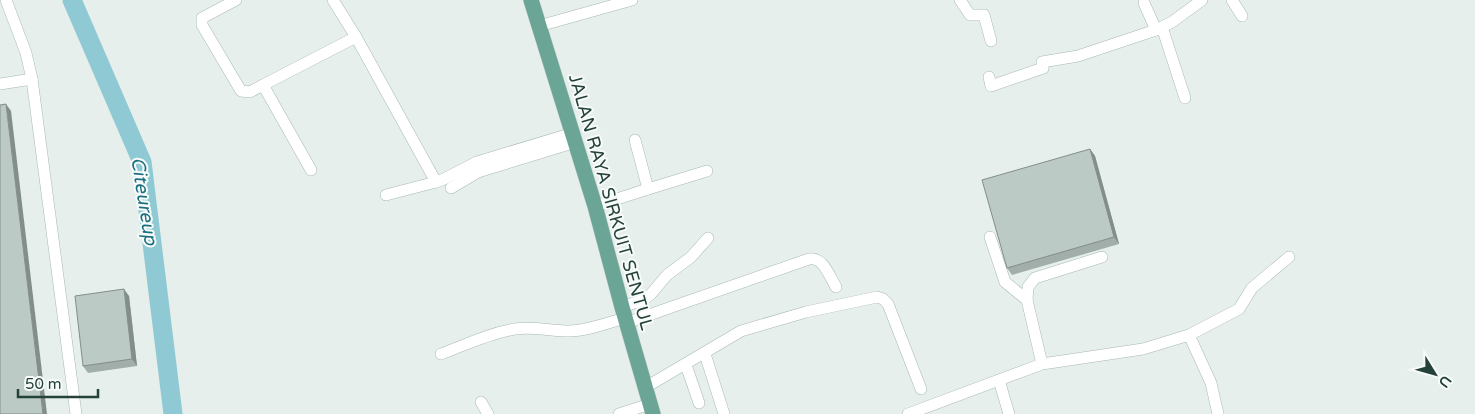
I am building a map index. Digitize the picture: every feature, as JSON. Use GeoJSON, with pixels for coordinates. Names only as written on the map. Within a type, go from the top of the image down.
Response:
{"type":"FeatureCollection","features":[{"type":"Feature","properties":{"kind":"main road","name":"JALAN RAYA SIRKUIT SENTUL"},"geometry":{"type":"LineString","coordinates":[[531,0],[574,137],[652,409]]}},
{"type":"Feature","properties":{"kind":"street"},"geometry":{"type":"LineString","coordinates":[[6,0],[26,53],[32,79],[76,414]]}},
{"type":"Feature","properties":{"kind":"street"},"geometry":{"type":"LineString","coordinates":[[236,0],[202,18],[202,25],[241,91],[250,92],[356,37]]}},
{"type":"Feature","properties":{"kind":"street"},"geometry":{"type":"LineString","coordinates":[[333,0],[356,37],[436,182]]}},
{"type":"Feature","properties":{"kind":"street"},"geometry":{"type":"LineString","coordinates":[[539,26],[632,0]]}},
{"type":"Feature","properties":{"kind":"street"},"geometry":{"type":"LineString","coordinates":[[960,0],[970,16],[984,15],[991,41]]}},
{"type":"Feature","properties":{"kind":"street"},"geometry":{"type":"LineString","coordinates":[[988,77],[991,86],[1043,68],[1042,62],[1078,56],[1159,29],[1190,10],[1202,0]]}},
{"type":"Feature","properties":{"kind":"street"},"geometry":{"type":"LineString","coordinates":[[1232,0],[1242,16]]}},
{"type":"Feature","properties":{"kind":"street"},"geometry":{"type":"LineString","coordinates":[[1144,3],[1159,29],[1185,98]]}},
{"type":"Feature","properties":{"kind":"street"},"geometry":{"type":"LineString","coordinates":[[0,84],[32,79]]}},
{"type":"Feature","properties":{"kind":"street"},"geometry":{"type":"LineString","coordinates":[[263,85],[312,170]]}},
{"type":"Feature","properties":{"kind":"street"},"geometry":{"type":"LineString","coordinates":[[386,195],[444,180],[477,162],[574,137]]}},
{"type":"Feature","properties":{"kind":"street"},"geometry":{"type":"LineString","coordinates":[[451,188],[478,172],[574,137]]}},
{"type":"Feature","properties":{"kind":"street"},"geometry":{"type":"LineString","coordinates":[[634,140],[648,189]]}},
{"type":"Feature","properties":{"kind":"street"},"geometry":{"type":"LineString","coordinates":[[594,206],[706,171]]}},
{"type":"Feature","properties":{"kind":"street"},"geometry":{"type":"LineString","coordinates":[[990,237],[1005,282],[1027,300]]}},
{"type":"Feature","properties":{"kind":"street"},"geometry":{"type":"LineString","coordinates":[[624,316],[652,294],[667,275],[691,258],[708,238]]}},
{"type":"Feature","properties":{"kind":"street"},"geometry":{"type":"LineString","coordinates":[[1042,364],[1027,300],[1028,287],[1035,278],[1102,257]]}},
{"type":"Feature","properties":{"kind":"street"},"geometry":{"type":"LineString","coordinates":[[908,414],[920,412],[1042,364],[1143,349],[1189,335],[1239,309],[1252,288],[1289,257]]}},
{"type":"Feature","properties":{"kind":"street"},"geometry":{"type":"LineString","coordinates":[[442,354],[490,335],[513,329],[538,328],[570,331],[594,327],[809,259],[815,258],[820,261],[836,287]]}},
{"type":"Feature","properties":{"kind":"street"},"geometry":{"type":"LineString","coordinates":[[646,388],[705,354],[727,338],[752,328],[806,312],[881,297],[889,307],[921,389]]}},
{"type":"Feature","properties":{"kind":"street"},"geometry":{"type":"LineString","coordinates":[[1189,335],[1211,383],[1218,414]]}},
{"type":"Feature","properties":{"kind":"street"},"geometry":{"type":"LineString","coordinates":[[705,354],[724,414]]}},
{"type":"Feature","properties":{"kind":"street"},"geometry":{"type":"LineString","coordinates":[[686,365],[699,403]]}},
{"type":"Feature","properties":{"kind":"street"},"geometry":{"type":"LineString","coordinates":[[999,380],[1009,414]]}},
{"type":"Feature","properties":{"kind":"street"},"geometry":{"type":"LineString","coordinates":[[481,402],[488,414]]}},
{"type":"Feature","properties":{"kind":"street"},"geometry":{"type":"LineString","coordinates":[[618,414],[652,409]]}},
{"type":"Feature","properties":{"kind":"building"},"geometry":{"type":"Polygon","coordinates":[[[6,104],[43,414],[0,414],[0,105],[6,104]]]}},
{"type":"Feature","properties":{"kind":"building"},"geometry":{"type":"Polygon","coordinates":[[[1090,149],[1114,237],[1007,268],[982,180],[1090,149]]]}},
{"type":"Feature","properties":{"kind":"building"},"geometry":{"type":"Polygon","coordinates":[[[124,289],[132,359],[83,366],[75,296],[124,289]]]}},
{"type":"Feature","properties":{"kind":"waterway","name":"Citeureup"},"geometry":{"type":"LineString","coordinates":[[72,0],[142,162],[173,414]]}}]}
